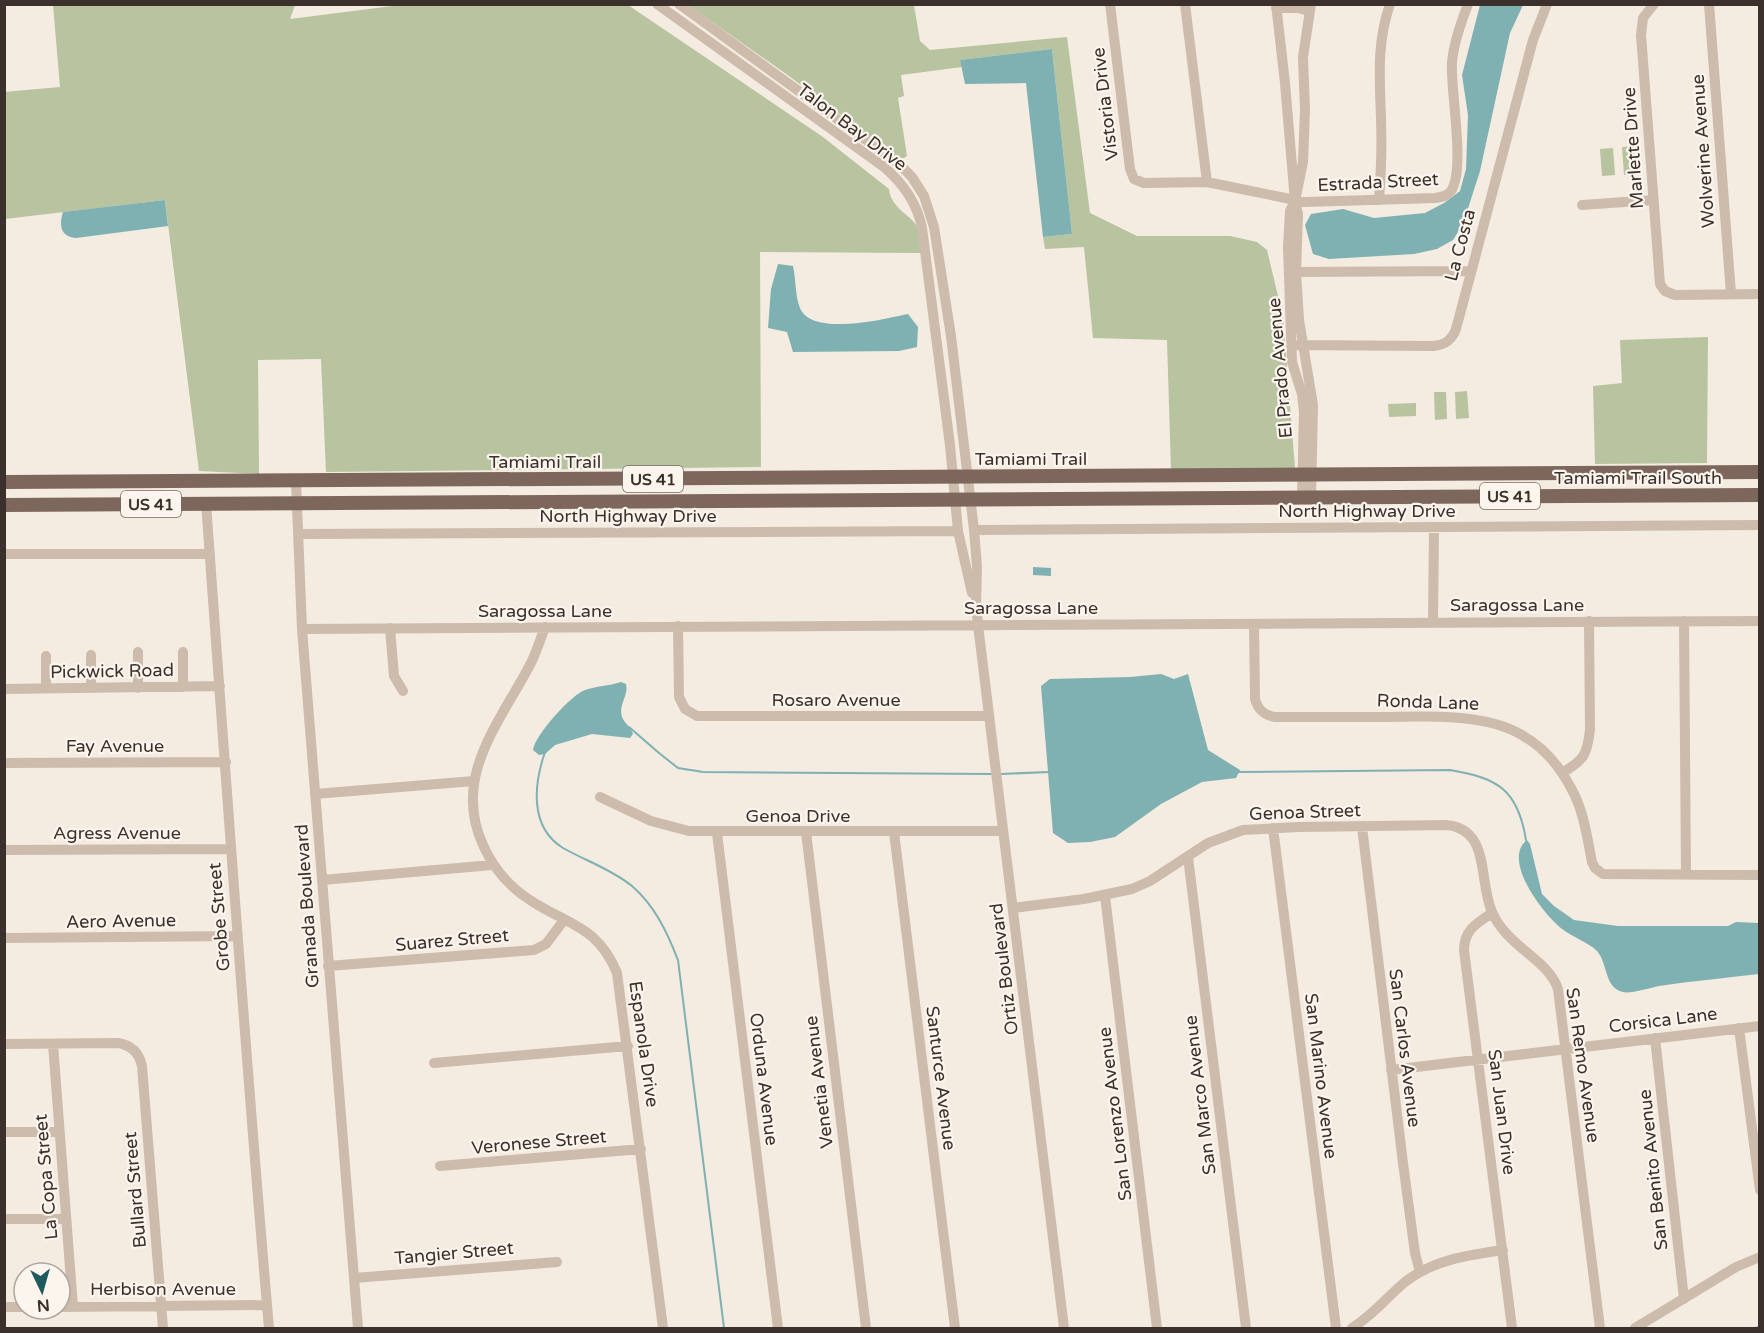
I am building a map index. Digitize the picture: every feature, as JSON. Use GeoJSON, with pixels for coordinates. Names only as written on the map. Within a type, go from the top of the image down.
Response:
{"type":"FeatureCollection","features":[{"type":"Feature","properties":{"kind":"main road","name":"Tamiami Trail South"},"geometry":{"type":"LineString","coordinates":[[1307,475],[1760,472]]}},
{"type":"Feature","properties":{"kind":"main road","name":"Tamiami Trail"},"geometry":{"type":"LineString","coordinates":[[4,482],[1307,475]]}},
{"type":"Feature","properties":{"kind":"main road","name":"Tamiami Trail South"},"geometry":{"type":"LineString","coordinates":[[1306,498],[1760,495]]}},
{"type":"Feature","properties":{"kind":"main road","name":"US 41"},"geometry":{"type":"LineString","coordinates":[[4,505],[1306,498]]}},
{"type":"Feature","properties":{"kind":"street","name":"Talon Bay Drive"},"geometry":{"type":"LineString","coordinates":[[657,4],[884,168],[900,182],[910,196],[918,212],[922,228],[960,477]]}},
{"type":"Feature","properties":{"kind":"street","name":"Talon Bay Drive"},"geometry":{"type":"LineString","coordinates":[[679,4],[899,164],[920,189],[934,227],[951,336],[960,477]]}},
{"type":"Feature","properties":{"kind":"street","name":"Vistoria Drive"},"geometry":{"type":"LineString","coordinates":[[1110,4],[1131,175],[1142,183],[1207,182],[1295,201]]}},
{"type":"Feature","properties":{"kind":"street"},"geometry":{"type":"LineString","coordinates":[[1185,4],[1207,182]]}},
{"type":"Feature","properties":{"kind":"street"},"geometry":{"type":"LineString","coordinates":[[1379,200],[1382,145],[1378,61],[1381,38],[1390,4]]}},
{"type":"Feature","properties":{"kind":"street","name":"Estrada Street"},"geometry":{"type":"LineString","coordinates":[[1295,201],[1439,198],[1447,195],[1452,189],[1455,177],[1457,143],[1452,63],[1456,39],[1468,4]]}},
{"type":"Feature","properties":{"kind":"street","name":"La Costa"},"geometry":{"type":"LineString","coordinates":[[1297,345],[1433,346],[1449,340],[1456,329],[1533,40],[1547,4]]}},
{"type":"Feature","properties":{"kind":"street","name":"Marlette Drive"},"geometry":{"type":"LineString","coordinates":[[1654,4],[1643,18],[1641,30],[1660,284],[1665,291],[1675,295],[1731,294]]}},
{"type":"Feature","properties":{"kind":"street","name":"Wolverine Avenue"},"geometry":{"type":"LineString","coordinates":[[1709,4],[1731,294]]}},
{"type":"Feature","properties":{"kind":"street"},"geometry":{"type":"LineString","coordinates":[[1295,201],[1276,6],[1310,8]]}},
{"type":"Feature","properties":{"kind":"street","name":"El Prado Avenue"},"geometry":{"type":"LineString","coordinates":[[1306,498],[1308,399],[1293,369],[1297,345],[1289,218],[1295,201],[1302,162],[1305,110],[1303,57],[1310,8]]}},
{"type":"Feature","properties":{"kind":"street"},"geometry":{"type":"LineString","coordinates":[[1582,205],[1653,200]]}},
{"type":"Feature","properties":{"kind":"street"},"geometry":{"type":"LineString","coordinates":[[1292,272],[1470,271]]}},
{"type":"Feature","properties":{"kind":"street"},"geometry":{"type":"LineString","coordinates":[[1731,294],[1760,294]]}},
{"type":"Feature","properties":{"kind":"street"},"geometry":{"type":"LineString","coordinates":[[960,477],[962,500]]}},
{"type":"Feature","properties":{"kind":"street","name":"Granada Boulevard"},"geometry":{"type":"LineString","coordinates":[[296,481],[302,629],[358,1329]]}},
{"type":"Feature","properties":{"kind":"street","name":"Ortiz Boulevard"},"geometry":{"type":"LineString","coordinates":[[962,500],[974,530],[977,566],[975,605]]}},
{"type":"Feature","properties":{"kind":"street","name":"Ortiz Boulevard"},"geometry":{"type":"LineString","coordinates":[[962,500],[958,531],[978,625],[1064,1329]]}},
{"type":"Feature","properties":{"kind":"street","name":"Grobe Street"},"geometry":{"type":"LineString","coordinates":[[206,503],[226,762],[230,849],[269,1329]]}},
{"type":"Feature","properties":{"kind":"street","name":"North Highway Drive"},"geometry":{"type":"LineString","coordinates":[[974,530],[1760,525]]}},
{"type":"Feature","properties":{"kind":"street"},"geometry":{"type":"LineString","coordinates":[[1433,623],[1434,527]]}},
{"type":"Feature","properties":{"kind":"street","name":"North Highway Drive"},"geometry":{"type":"LineString","coordinates":[[298,534],[958,531]]}},
{"type":"Feature","properties":{"kind":"street"},"geometry":{"type":"LineString","coordinates":[[4,554],[210,554]]}},
{"type":"Feature","properties":{"kind":"street"},"geometry":{"type":"LineString","coordinates":[[1562,773],[1581,761],[1588,748],[1590,730],[1589,621]]}},
{"type":"Feature","properties":{"kind":"street"},"geometry":{"type":"LineString","coordinates":[[1684,621],[1686,875],[1760,875]]}},
{"type":"Feature","properties":{"kind":"street","name":"Saragossa Lane"},"geometry":{"type":"LineString","coordinates":[[302,629],[1760,621]]}},
{"type":"Feature","properties":{"kind":"street","name":"Ronda Lane"},"geometry":{"type":"LineString","coordinates":[[1254,624],[1255,699],[1262,712],[1275,717],[1458,716],[1480,719],[1502,726],[1528,739],[1545,753],[1562,773],[1578,804],[1595,868],[1603,874],[1614,875],[1686,875]]}},
{"type":"Feature","properties":{"kind":"street","name":"Rosaro Avenue"},"geometry":{"type":"LineString","coordinates":[[678,626],[678,694],[685,709],[692,714],[704,717],[989,716]]}},
{"type":"Feature","properties":{"kind":"street","name":"Espanola Drive"},"geometry":{"type":"LineString","coordinates":[[545,627],[532,661],[484,747],[477,764],[473,805],[475,823],[492,865],[516,890],[590,934],[604,948],[613,962],[620,983],[663,1329]]}},
{"type":"Feature","properties":{"kind":"street"},"geometry":{"type":"LineString","coordinates":[[390,628],[394,676],[403,691]]}},
{"type":"Feature","properties":{"kind":"street"},"geometry":{"type":"LineString","coordinates":[[138,652],[138,688]]}},
{"type":"Feature","properties":{"kind":"street"},"geometry":{"type":"LineString","coordinates":[[183,652],[183,687]]}},
{"type":"Feature","properties":{"kind":"street"},"geometry":{"type":"LineString","coordinates":[[91,655],[91,688]]}},
{"type":"Feature","properties":{"kind":"street"},"geometry":{"type":"LineString","coordinates":[[46,656],[46,688]]}},
{"type":"Feature","properties":{"kind":"street","name":"Pickwick Road"},"geometry":{"type":"LineString","coordinates":[[4,688],[220,686]]}},
{"type":"Feature","properties":{"kind":"street","name":"Fay Avenue"},"geometry":{"type":"LineString","coordinates":[[4,763],[226,762]]}},
{"type":"Feature","properties":{"kind":"street"},"geometry":{"type":"LineString","coordinates":[[315,794],[474,781]]}},
{"type":"Feature","properties":{"kind":"street","name":"Genoa Drive"},"geometry":{"type":"LineString","coordinates":[[600,797],[651,821],[670,828],[689,831],[717,833],[1003,831]]}},
{"type":"Feature","properties":{"kind":"street","name":"Genoa Street"},"geometry":{"type":"LineString","coordinates":[[1013,908],[1104,896],[1132,889],[1150,881],[1208,843],[1227,834],[1244,830],[1446,825],[1461,828],[1470,834]]}},
{"type":"Feature","properties":{"kind":"street","name":"San Carlos Avenue"},"geometry":{"type":"LineString","coordinates":[[1362,827],[1414,1253],[1420,1272]]}},
{"type":"Feature","properties":{"kind":"street","name":"San Marino Avenue"},"geometry":{"type":"LineString","coordinates":[[1273,828],[1336,1329]]}},
{"type":"Feature","properties":{"kind":"street","name":"Venetia Avenue"},"geometry":{"type":"LineString","coordinates":[[806,832],[866,1329]]}},
{"type":"Feature","properties":{"kind":"street","name":"Santurce Avenue"},"geometry":{"type":"LineString","coordinates":[[894,832],[956,1329]]}},
{"type":"Feature","properties":{"kind":"street","name":"Orduna Avenue"},"geometry":{"type":"LineString","coordinates":[[717,833],[778,1329]]}},
{"type":"Feature","properties":{"kind":"street","name":"San Remo Avenue"},"geometry":{"type":"LineString","coordinates":[[1470,834],[1479,851],[1492,913],[1509,937],[1544,967],[1553,979],[1559,995],[1600,1329]]}},
{"type":"Feature","properties":{"kind":"street","name":"Agress Avenue"},"geometry":{"type":"LineString","coordinates":[[4,850],[230,849]]}},
{"type":"Feature","properties":{"kind":"street","name":"San Marco Avenue"},"geometry":{"type":"LineString","coordinates":[[1188,857],[1246,1329]]}},
{"type":"Feature","properties":{"kind":"street"},"geometry":{"type":"LineString","coordinates":[[322,880],[492,865]]}},
{"type":"Feature","properties":{"kind":"street","name":"San Lorenzo Avenue"},"geometry":{"type":"LineString","coordinates":[[1104,896],[1157,1329]]}},
{"type":"Feature","properties":{"kind":"street","name":"San Juan Drive"},"geometry":{"type":"LineString","coordinates":[[1492,913],[1472,927],[1464,944],[1512,1329]]}},
{"type":"Feature","properties":{"kind":"street","name":"Suarez Street"},"geometry":{"type":"LineString","coordinates":[[328,966],[534,950],[546,944],[564,920]]}},
{"type":"Feature","properties":{"kind":"street","name":"Aero Avenue"},"geometry":{"type":"LineString","coordinates":[[4,938],[238,936]]}},
{"type":"Feature","properties":{"kind":"street","name":"Corsica Lane"},"geometry":{"type":"LineString","coordinates":[[1391,1070],[1760,1026]]}},
{"type":"Feature","properties":{"kind":"street"},"geometry":{"type":"LineString","coordinates":[[1739,1028],[1755,1113],[1760,1190]]}},
{"type":"Feature","properties":{"kind":"street","name":"San Benito Avenue"},"geometry":{"type":"LineString","coordinates":[[1655,1038],[1684,1299]]}},
{"type":"Feature","properties":{"kind":"street","name":"Bullard Street"},"geometry":{"type":"LineString","coordinates":[[52,1044],[118,1043],[135,1050],[142,1066],[163,1329]]}},
{"type":"Feature","properties":{"kind":"street"},"geometry":{"type":"LineString","coordinates":[[4,1044],[52,1044]]}},
{"type":"Feature","properties":{"kind":"street","name":"La Copa Street"},"geometry":{"type":"LineString","coordinates":[[52,1044],[73,1307]]}},
{"type":"Feature","properties":{"kind":"street"},"geometry":{"type":"LineString","coordinates":[[434,1063],[628,1046]]}},
{"type":"Feature","properties":{"kind":"street"},"geometry":{"type":"LineString","coordinates":[[4,1132],[59,1132]]}},
{"type":"Feature","properties":{"kind":"street","name":"Veronese Street"},"geometry":{"type":"LineString","coordinates":[[440,1166],[641,1149]]}},
{"type":"Feature","properties":{"kind":"street"},"geometry":{"type":"LineString","coordinates":[[4,1219],[66,1219]]}},
{"type":"Feature","properties":{"kind":"street"},"geometry":{"type":"LineString","coordinates":[[1352,1329],[1420,1272],[1455,1258],[1503,1250]]}},
{"type":"Feature","properties":{"kind":"street"},"geometry":{"type":"LineString","coordinates":[[1635,1329],[1736,1267],[1760,1257]]}},
{"type":"Feature","properties":{"kind":"street","name":"Tangier Street"},"geometry":{"type":"LineString","coordinates":[[354,1278],[557,1262]]}},
{"type":"Feature","properties":{"kind":"street","name":"Herbison Avenue"},"geometry":{"type":"LineString","coordinates":[[73,1307],[267,1305]]}},
{"type":"Feature","properties":{"kind":"green space"},"geometry":{"type":"Polygon","coordinates":[[[408,4],[628,5],[823,137],[889,189],[897,207],[915,223],[920,237],[921,253],[760,252],[761,467],[326,472],[321,359],[258,360],[259,474],[199,471],[165,200],[5,219],[4,92],[60,87],[53,5],[295,5],[290,19],[408,4]]]}},
{"type":"Feature","properties":{"kind":"green space"},"geometry":{"type":"Polygon","coordinates":[[[688,5],[914,5],[920,41],[930,50],[1067,37],[1090,213],[1137,236],[1230,236],[1257,242],[1267,250],[1283,317],[1295,468],[1171,471],[1167,340],[1093,338],[1084,247],[1045,249],[1043,237],[1072,234],[1052,49],[960,60],[962,67],[901,75],[904,96],[898,98],[907,156],[901,160],[789,76],[688,5]]]}},
{"type":"Feature","properties":{"kind":"green space"},"geometry":{"type":"Polygon","coordinates":[[[1634,146],[1636,174],[1624,175],[1622,147],[1634,146]]]}},
{"type":"Feature","properties":{"kind":"green space"},"geometry":{"type":"Polygon","coordinates":[[[1613,148],[1615,175],[1602,176],[1600,149],[1613,148]]]}},
{"type":"Feature","properties":{"kind":"green space"},"geometry":{"type":"Polygon","coordinates":[[[1708,337],[1707,463],[1595,464],[1593,386],[1622,383],[1620,340],[1708,337]]]}},
{"type":"Feature","properties":{"kind":"green space"},"geometry":{"type":"Polygon","coordinates":[[[1467,391],[1469,418],[1456,419],[1455,392],[1467,391]]]}},
{"type":"Feature","properties":{"kind":"green space"},"geometry":{"type":"Polygon","coordinates":[[[1434,392],[1446,392],[1447,419],[1435,420],[1434,392]]]}},
{"type":"Feature","properties":{"kind":"green space"},"geometry":{"type":"Polygon","coordinates":[[[1416,403],[1416,416],[1389,417],[1388,404],[1416,403]]]}},
{"type":"Feature","properties":{"kind":"water"},"geometry":{"type":"Polygon","coordinates":[[[1480,5],[1523,5],[1510,33],[1480,171],[1463,224],[1453,240],[1437,249],[1414,254],[1329,259],[1313,254],[1305,225],[1311,214],[1343,209],[1374,218],[1425,213],[1460,191],[1466,169],[1468,115],[1462,75],[1480,5]]]}},
{"type":"Feature","properties":{"kind":"water"},"geometry":{"type":"Polygon","coordinates":[[[1052,49],[1072,234],[1043,237],[1026,83],[965,84],[960,60],[1052,49]]]}},
{"type":"Feature","properties":{"kind":"water"},"geometry":{"type":"Polygon","coordinates":[[[165,200],[168,226],[76,238],[67,235],[62,229],[63,212],[165,200]]]}},
{"type":"Feature","properties":{"kind":"water"},"geometry":{"type":"Polygon","coordinates":[[[778,264],[793,266],[798,303],[807,317],[819,322],[850,324],[908,314],[918,327],[917,347],[899,351],[793,352],[787,332],[768,328],[771,289],[778,264]]]}},
{"type":"Feature","properties":{"kind":"water"},"geometry":{"type":"Polygon","coordinates":[[[1033,567],[1051,568],[1051,576],[1033,575],[1033,567]]]}},
{"type":"Feature","properties":{"kind":"water"},"geometry":{"type":"Polygon","coordinates":[[[1161,674],[1174,679],[1188,674],[1208,750],[1240,770],[1236,778],[1202,782],[1161,804],[1115,837],[1068,843],[1053,833],[1041,686],[1050,679],[1161,674]]]}},
{"type":"Feature","properties":{"kind":"water"},"geometry":{"type":"Polygon","coordinates":[[[621,682],[626,684],[627,688],[621,713],[633,734],[630,738],[592,734],[555,745],[545,754],[539,755],[533,750],[540,735],[571,699],[585,690],[621,682]]]}},
{"type":"Feature","properties":{"kind":"water"},"geometry":{"type":"Polygon","coordinates":[[[1527,840],[1530,844],[1542,894],[1574,920],[1618,926],[1728,926],[1736,922],[1759,923],[1759,974],[1671,984],[1630,992],[1617,990],[1612,986],[1597,951],[1554,922],[1528,887],[1519,860],[1520,849],[1527,840]]]}},
{"type":"Feature","properties":{"kind":"waterway"},"geometry":{"type":"LineString","coordinates":[[629,727],[678,768],[703,772],[992,774]]}},
{"type":"Feature","properties":{"kind":"waterway"},"geometry":{"type":"LineString","coordinates":[[545,752],[537,791],[539,817],[544,829],[563,848],[616,875],[632,886],[660,920],[678,960],[724,1328]]}},
{"type":"Feature","properties":{"kind":"waterway"},"geometry":{"type":"LineString","coordinates":[[1238,772],[1450,770],[1467,773],[1493,782],[1511,798],[1518,809],[1526,840]]}},
{"type":"Feature","properties":{"kind":"waterway"},"geometry":{"type":"LineString","coordinates":[[1001,774],[1049,772]]}},
{"type":"Feature","properties":{"kind":"waterway"},"geometry":{"type":"LineString","coordinates":[[1754,1328],[1760,1327]]}}]}
